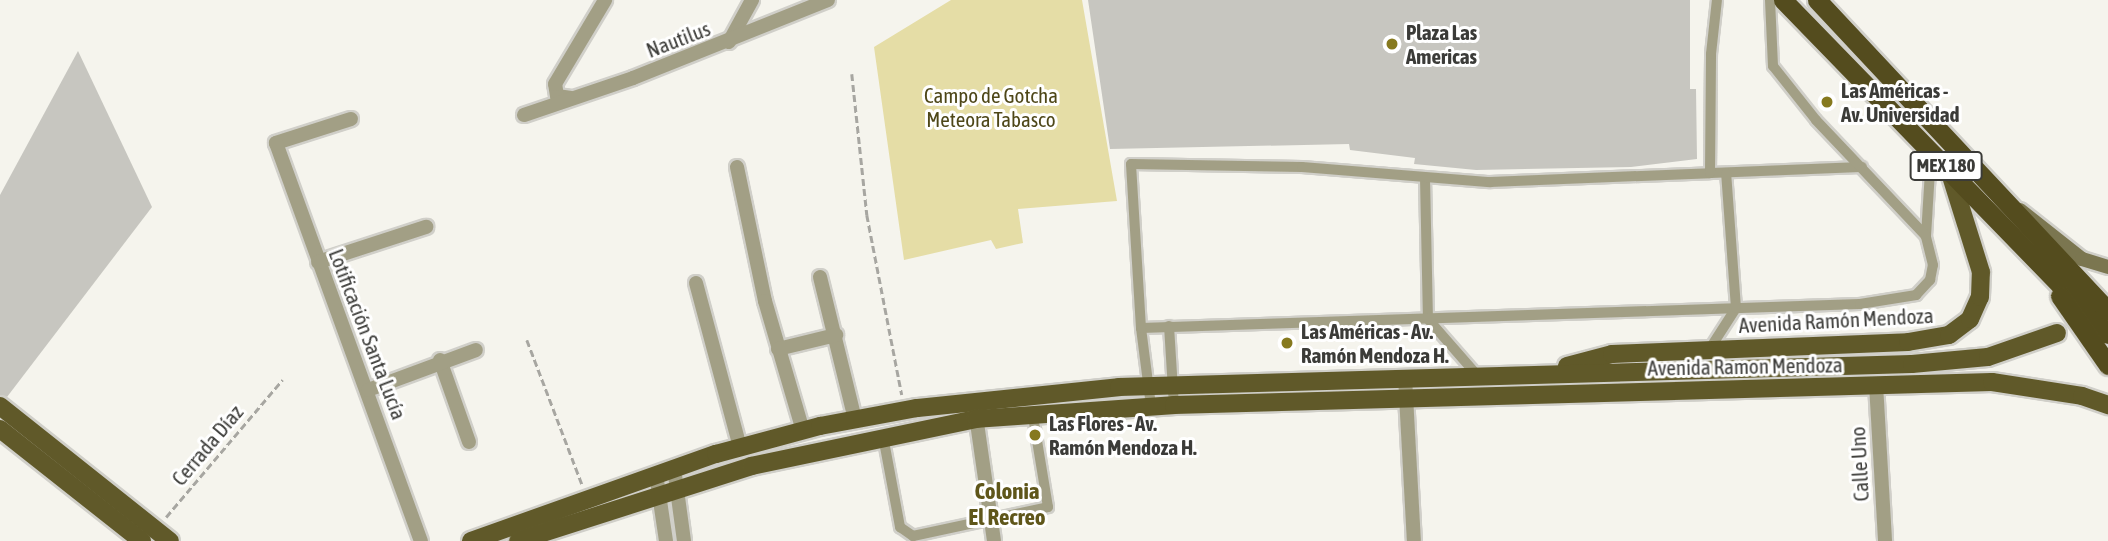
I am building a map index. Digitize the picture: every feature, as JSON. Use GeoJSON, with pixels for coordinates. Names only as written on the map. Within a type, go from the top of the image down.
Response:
{"type":"FeatureCollection","features":[{"type":"Feature","properties":{"kind":"highway","name":"MEX 180"},"geometry":{"type":"LineString","coordinates":[[1783,0],[2029,249],[2108,334]]}},
{"type":"Feature","properties":{"kind":"highway","name":"MEX 180"},"geometry":{"type":"LineString","coordinates":[[1817,0],[2108,312]]}},
{"type":"Feature","properties":{"kind":"highway"},"geometry":{"type":"LineString","coordinates":[[2029,249],[2108,365]]}},
{"type":"Feature","properties":{"kind":"main road","name":"Avenida Ramón Mendoza"},"geometry":{"type":"LineString","coordinates":[[1544,373],[1612,354],[1908,342],[1949,335],[1970,319],[1980,297],[1982,272],[1949,169]]}},
{"type":"Feature","properties":{"kind":"main road"},"geometry":{"type":"LineString","coordinates":[[2007,203],[2032,216],[2082,259],[2108,267]]}},
{"type":"Feature","properties":{"kind":"main road"},"geometry":{"type":"LineString","coordinates":[[471,541],[587,498],[658,483],[677,486],[883,436],[975,410],[1147,385],[1912,364],[1988,357],[2057,333]]}},
{"type":"Feature","properties":{"kind":"main road","name":"Avenida Ramon Mendoza"},"geometry":{"type":"LineString","coordinates":[[975,410],[1032,416],[1174,405],[1992,382],[2082,396],[2108,405]]}},
{"type":"Feature","properties":{"kind":"main road"},"geometry":{"type":"LineString","coordinates":[[3,407],[170,541]]}},
{"type":"Feature","properties":{"kind":"main road"},"geometry":{"type":"LineString","coordinates":[[518,541],[658,483],[674,468],[740,447],[905,410],[975,410]]}},
{"type":"Feature","properties":{"kind":"main road"},"geometry":{"type":"LineString","coordinates":[[0,429],[142,541]]}},
{"type":"Feature","properties":{"kind":"street"},"geometry":{"type":"LineString","coordinates":[[579,97],[557,96],[554,87],[605,0]]}},
{"type":"Feature","properties":{"kind":"street"},"geometry":{"type":"LineString","coordinates":[[729,42],[752,0]]}},
{"type":"Feature","properties":{"kind":"street","name":"Nautilus"},"geometry":{"type":"LineString","coordinates":[[524,115],[729,42],[828,0]]}},
{"type":"Feature","properties":{"kind":"street","name":"Lotificación Santa Lucía"},"geometry":{"type":"LineString","coordinates":[[351,120],[276,143],[318,262],[369,390],[421,541]]}},
{"type":"Feature","properties":{"kind":"street"},"geometry":{"type":"LineString","coordinates":[[737,167],[778,349],[803,431]]}},
{"type":"Feature","properties":{"kind":"street"},"geometry":{"type":"LineString","coordinates":[[318,262],[426,226]]}},
{"type":"Feature","properties":{"kind":"street"},"geometry":{"type":"LineString","coordinates":[[820,277],[855,420]]}},
{"type":"Feature","properties":{"kind":"street"},"geometry":{"type":"LineString","coordinates":[[696,283],[740,447]]}},
{"type":"Feature","properties":{"kind":"street"},"geometry":{"type":"LineString","coordinates":[[778,349],[836,335]]}},
{"type":"Feature","properties":{"kind":"street"},"geometry":{"type":"LineString","coordinates":[[369,390],[440,360],[476,349]]}},
{"type":"Feature","properties":{"kind":"street"},"geometry":{"type":"LineString","coordinates":[[440,360],[469,442]]}},
{"type":"Feature","properties":{"kind":"street"},"geometry":{"type":"LineString","coordinates":[[1405,377],[1414,541]]}},
{"type":"Feature","properties":{"kind":"street","name":"Calle Uno"},"geometry":{"type":"LineString","coordinates":[[1876,384],[1885,541]]}},
{"type":"Feature","properties":{"kind":"street"},"geometry":{"type":"LineString","coordinates":[[975,410],[994,541]]}},
{"type":"Feature","properties":{"kind":"street"},"geometry":{"type":"LineString","coordinates":[[674,468],[684,541]]}},
{"type":"Feature","properties":{"kind":"street"},"geometry":{"type":"LineString","coordinates":[[658,483],[666,541]]}},
{"type":"Feature","properties":{"kind":"lane"},"geometry":{"type":"LineString","coordinates":[[1710,173],[1711,54],[1717,0]]}},
{"type":"Feature","properties":{"kind":"lane"},"geometry":{"type":"LineString","coordinates":[[1770,0],[1773,66],[1926,236]]}},
{"type":"Feature","properties":{"kind":"lane"},"geometry":{"type":"LineString","coordinates":[[1140,328],[1893,302],[1916,295],[1930,280],[1933,265],[1926,236],[1931,151]]}},
{"type":"Feature","properties":{"kind":"lane"},"geometry":{"type":"LineString","coordinates":[[1151,406],[1140,328],[1131,163],[1302,167],[1424,178],[1508,182],[1862,167]]}},
{"type":"Feature","properties":{"kind":"lane"},"geometry":{"type":"LineString","coordinates":[[1709,349],[1736,308],[1726,173]]}},
{"type":"Feature","properties":{"kind":"lane"},"geometry":{"type":"LineString","coordinates":[[1424,178],[1428,319],[1477,375]]}},
{"type":"Feature","properties":{"kind":"lane"},"geometry":{"type":"LineString","coordinates":[[1169,326],[1174,405]]}},
{"type":"Feature","properties":{"kind":"lane"},"geometry":{"type":"LineString","coordinates":[[883,436],[902,532],[913,536],[1048,507],[1032,416]]}},
{"type":"Feature","properties":{"kind":"path"},"geometry":{"type":"LineString","coordinates":[[852,74],[867,215],[905,410]]}},
{"type":"Feature","properties":{"kind":"path"},"geometry":{"type":"LineString","coordinates":[[527,341],[587,498]]}},
{"type":"Feature","properties":{"kind":"path","name":"Cerrada Díaz"},"geometry":{"type":"LineString","coordinates":[[156,529],[282,380]]}},
{"type":"Feature","properties":{"kind":"green space","name":"Campo de Gotcha Meteora Tabasco"},"geometry":{"type":"Polygon","coordinates":[[[951,0],[1082,0],[1117,201],[1018,209],[1023,243],[996,249],[991,240],[904,260],[874,47],[951,0]]]}},
{"type":"Feature","properties":{"kind":"building","name":"Plaza Las Americas"},"geometry":{"type":"Polygon","coordinates":[[[1088,0],[1690,0],[1690,89],[1696,89],[1697,159],[1631,167],[1476,170],[1414,164],[1415,158],[1350,150],[1349,144],[1110,149],[1088,0]]]}},
{"type":"Feature","properties":{"kind":"building"},"geometry":{"type":"Polygon","coordinates":[[[78,51],[152,207],[7,397],[0,395],[0,195],[78,51]]]}},
{"type":"Feature","properties":{"kind":"place","name":"Plaza Las Americas"},"geometry":{"type":"Point","coordinates":[1392,44]}},
{"type":"Feature","properties":{"kind":"place","name":"Las Américas - Av. Universidad"},"geometry":{"type":"Point","coordinates":[1827,102]}},
{"type":"Feature","properties":{"kind":"place","name":"Las Américas - Av. Ramón Mendoza H."},"geometry":{"type":"Point","coordinates":[1287,343]}},
{"type":"Feature","properties":{"kind":"place","name":"Las Flores - Av. Ramón Mendoza H."},"geometry":{"type":"Point","coordinates":[1035,435]}},
{"type":"Feature","properties":{"kind":"district","name":"Colonia El Recreo"},"geometry":{"type":"Point","coordinates":[1007,504]}}]}
